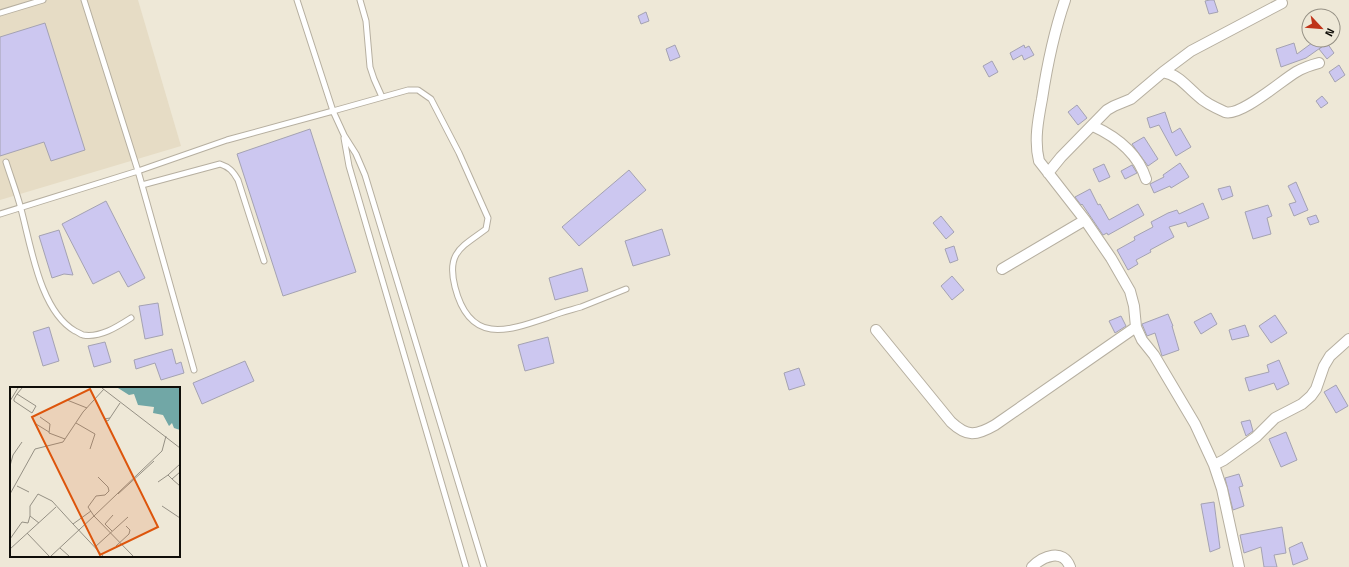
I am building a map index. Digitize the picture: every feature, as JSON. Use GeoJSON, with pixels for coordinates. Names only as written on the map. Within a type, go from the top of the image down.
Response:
{"type":"FeatureCollection","features":[{"type":"Feature","properties":{"kind":"street"},"geometry":{"type":"LineString","coordinates":[[1065,0],[1058,20],[1047,67],[1036,139],[1039,161],[1085,220],[1111,258],[1130,291],[1134,306],[1136,327],[1142,340],[1154,355],[1195,424],[1214,465],[1222,489],[1239,567]]}},
{"type":"Feature","properties":{"kind":"street"},"geometry":{"type":"LineString","coordinates":[[1048,173],[1061,157],[1094,126],[1107,110],[1131,99],[1163,72],[1191,52],[1282,3]]}},
{"type":"Feature","properties":{"kind":"street"},"geometry":{"type":"LineString","coordinates":[[1163,72],[1170,73],[1181,80],[1200,98],[1208,103],[1225,112],[1231,113],[1244,108],[1297,72],[1319,62]]}},
{"type":"Feature","properties":{"kind":"street"},"geometry":{"type":"LineString","coordinates":[[1094,126],[1116,138],[1128,150],[1140,166],[1146,179]]}},
{"type":"Feature","properties":{"kind":"street"},"geometry":{"type":"LineString","coordinates":[[1002,269],[1085,220]]}},
{"type":"Feature","properties":{"kind":"street"},"geometry":{"type":"LineString","coordinates":[[876,330],[951,422],[960,430],[968,433],[977,433],[995,425],[1136,327]]}},
{"type":"Feature","properties":{"kind":"street"},"geometry":{"type":"LineString","coordinates":[[1214,465],[1224,460],[1256,437],[1275,418],[1302,404],[1311,396],[1316,389],[1324,366],[1330,356],[1349,338]]}},
{"type":"Feature","properties":{"kind":"street"},"geometry":{"type":"LineString","coordinates":[[1032,567],[1040,560],[1052,555],[1060,556],[1066,560],[1070,567]]}},
{"type":"Feature","properties":{"kind":"lane"},"geometry":{"type":"LineString","coordinates":[[0,12],[43,0]]}},
{"type":"Feature","properties":{"kind":"lane"},"geometry":{"type":"LineString","coordinates":[[84,0],[138,171],[194,370]]}},
{"type":"Feature","properties":{"kind":"lane"},"geometry":{"type":"LineString","coordinates":[[297,0],[333,111],[344,135],[356,154],[365,175],[484,567]]}},
{"type":"Feature","properties":{"kind":"lane"},"geometry":{"type":"LineString","coordinates":[[360,0],[366,21],[370,67],[382,97]]}},
{"type":"Feature","properties":{"kind":"lane"},"geometry":{"type":"LineString","coordinates":[[0,214],[138,171],[227,140],[408,90],[418,90],[431,99],[459,153],[488,218],[486,229],[461,247],[456,253],[453,269],[453,281],[458,300],[470,319],[491,330],[508,329],[579,308],[626,289]]}},
{"type":"Feature","properties":{"kind":"lane"},"geometry":{"type":"LineString","coordinates":[[344,135],[349,166],[466,567]]}},
{"type":"Feature","properties":{"kind":"lane"},"geometry":{"type":"LineString","coordinates":[[6,162],[39,278],[49,302],[56,314],[67,326],[82,335],[91,335],[109,331],[131,318]]}},
{"type":"Feature","properties":{"kind":"lane"},"geometry":{"type":"LineString","coordinates":[[142,185],[220,164],[227,167],[234,172],[238,180],[264,261]]}},
{"type":"Feature","properties":{"kind":"shaded area"},"geometry":{"type":"Polygon","coordinates":[[[0,0],[138,0],[181,146],[0,200],[0,0]]]}},
{"type":"Feature","properties":{"kind":"building"},"geometry":{"type":"Polygon","coordinates":[[[1214,0],[1218,12],[1209,14],[1205,1],[1214,0]]]}},
{"type":"Feature","properties":{"kind":"building"},"geometry":{"type":"Polygon","coordinates":[[[646,12],[649,21],[641,24],[638,16],[646,12]]]}},
{"type":"Feature","properties":{"kind":"building"},"geometry":{"type":"Polygon","coordinates":[[[45,23],[85,150],[51,161],[44,142],[0,156],[0,37],[45,23]]]}},
{"type":"Feature","properties":{"kind":"building"},"geometry":{"type":"Polygon","coordinates":[[[1294,43],[1297,54],[1305,48],[1320,48],[1306,58],[1281,67],[1276,49],[1294,43]]]}},
{"type":"Feature","properties":{"kind":"building"},"geometry":{"type":"Polygon","coordinates":[[[675,45],[680,57],[670,61],[666,49],[675,45]]]}},
{"type":"Feature","properties":{"kind":"building"},"geometry":{"type":"Polygon","coordinates":[[[1024,45],[1025,48],[1029,46],[1034,55],[1024,60],[1022,55],[1013,60],[1010,53],[1024,45]]]}},
{"type":"Feature","properties":{"kind":"building"},"geometry":{"type":"Polygon","coordinates":[[[1330,48],[1334,53],[1327,59],[1319,49],[1330,48]]]}},
{"type":"Feature","properties":{"kind":"building"},"geometry":{"type":"Polygon","coordinates":[[[992,61],[998,72],[989,77],[983,66],[992,61]]]}},
{"type":"Feature","properties":{"kind":"building"},"geometry":{"type":"Polygon","coordinates":[[[1339,65],[1345,75],[1335,82],[1329,72],[1339,65]]]}},
{"type":"Feature","properties":{"kind":"building"},"geometry":{"type":"Polygon","coordinates":[[[1322,96],[1328,103],[1321,108],[1316,101],[1322,96]]]}},
{"type":"Feature","properties":{"kind":"building"},"geometry":{"type":"Polygon","coordinates":[[[1077,105],[1087,118],[1078,125],[1068,112],[1077,105]]]}},
{"type":"Feature","properties":{"kind":"building"},"geometry":{"type":"Polygon","coordinates":[[[1165,112],[1172,133],[1180,128],[1191,147],[1176,156],[1159,125],[1150,128],[1147,118],[1165,112]]]}},
{"type":"Feature","properties":{"kind":"building"},"geometry":{"type":"Polygon","coordinates":[[[310,129],[356,272],[283,296],[237,154],[310,129]]]}},
{"type":"Feature","properties":{"kind":"building"},"geometry":{"type":"Polygon","coordinates":[[[1144,137],[1158,159],[1148,166],[1132,144],[1144,137]]]}},
{"type":"Feature","properties":{"kind":"building"},"geometry":{"type":"Polygon","coordinates":[[[1180,163],[1189,177],[1171,188],[1170,186],[1154,193],[1150,184],[1164,177],[1163,175],[1180,163]]]}},
{"type":"Feature","properties":{"kind":"building"},"geometry":{"type":"Polygon","coordinates":[[[1104,164],[1110,177],[1099,182],[1093,169],[1104,164]]]}},
{"type":"Feature","properties":{"kind":"building"},"geometry":{"type":"Polygon","coordinates":[[[1132,165],[1137,173],[1125,179],[1121,171],[1132,165]]]}},
{"type":"Feature","properties":{"kind":"building"},"geometry":{"type":"Polygon","coordinates":[[[629,170],[646,190],[579,246],[562,227],[629,170]]]}},
{"type":"Feature","properties":{"kind":"building"},"geometry":{"type":"Polygon","coordinates":[[[1296,182],[1308,210],[1294,216],[1289,204],[1296,202],[1288,186],[1296,182]]]}},
{"type":"Feature","properties":{"kind":"building"},"geometry":{"type":"Polygon","coordinates":[[[1230,186],[1233,196],[1222,200],[1218,189],[1230,186]]]}},
{"type":"Feature","properties":{"kind":"building"},"geometry":{"type":"Polygon","coordinates":[[[1090,189],[1098,205],[1100,204],[1109,220],[1138,204],[1144,215],[1108,235],[1107,233],[1103,235],[1082,204],[1081,205],[1075,197],[1090,189]]]}},
{"type":"Feature","properties":{"kind":"building"},"geometry":{"type":"Polygon","coordinates":[[[106,201],[145,278],[128,287],[119,271],[93,284],[62,224],[106,201]]]}},
{"type":"Feature","properties":{"kind":"building"},"geometry":{"type":"Polygon","coordinates":[[[1203,203],[1209,218],[1188,227],[1186,222],[1169,227],[1174,237],[1150,250],[1151,252],[1136,260],[1138,264],[1128,270],[1117,250],[1135,240],[1134,237],[1153,227],[1151,222],[1168,213],[1177,210],[1179,214],[1203,203]]]}},
{"type":"Feature","properties":{"kind":"building"},"geometry":{"type":"Polygon","coordinates":[[[1268,205],[1272,216],[1267,218],[1271,234],[1253,239],[1245,212],[1268,205]]]}},
{"type":"Feature","properties":{"kind":"building"},"geometry":{"type":"Polygon","coordinates":[[[1316,215],[1319,222],[1310,225],[1307,218],[1316,215]]]}},
{"type":"Feature","properties":{"kind":"building"},"geometry":{"type":"Polygon","coordinates":[[[941,216],[954,232],[946,239],[933,223],[941,216]]]}},
{"type":"Feature","properties":{"kind":"building"},"geometry":{"type":"Polygon","coordinates":[[[662,229],[670,255],[633,266],[625,241],[662,229]]]}},
{"type":"Feature","properties":{"kind":"building"},"geometry":{"type":"Polygon","coordinates":[[[59,230],[73,275],[64,274],[52,278],[39,236],[59,230]]]}},
{"type":"Feature","properties":{"kind":"building"},"geometry":{"type":"Polygon","coordinates":[[[954,246],[958,260],[950,263],[945,249],[954,246]]]}},
{"type":"Feature","properties":{"kind":"building"},"geometry":{"type":"Polygon","coordinates":[[[582,268],[588,291],[555,300],[549,278],[582,268]]]}},
{"type":"Feature","properties":{"kind":"building"},"geometry":{"type":"Polygon","coordinates":[[[952,276],[964,290],[952,300],[941,286],[952,276]]]}},
{"type":"Feature","properties":{"kind":"building"},"geometry":{"type":"Polygon","coordinates":[[[158,303],[163,335],[145,339],[139,306],[158,303]]]}},
{"type":"Feature","properties":{"kind":"building"},"geometry":{"type":"Polygon","coordinates":[[[1211,313],[1217,324],[1201,334],[1194,322],[1211,313]]]}},
{"type":"Feature","properties":{"kind":"building"},"geometry":{"type":"Polygon","coordinates":[[[1168,314],[1173,326],[1179,350],[1162,356],[1155,333],[1147,336],[1142,324],[1168,314]]]}},
{"type":"Feature","properties":{"kind":"building"},"geometry":{"type":"Polygon","coordinates":[[[1275,315],[1287,333],[1271,343],[1259,326],[1275,315]]]}},
{"type":"Feature","properties":{"kind":"building"},"geometry":{"type":"Polygon","coordinates":[[[1121,316],[1126,326],[1115,333],[1109,321],[1121,316]]]}},
{"type":"Feature","properties":{"kind":"building"},"geometry":{"type":"Polygon","coordinates":[[[1245,325],[1249,336],[1232,340],[1229,330],[1245,325]]]}},
{"type":"Feature","properties":{"kind":"building"},"geometry":{"type":"Polygon","coordinates":[[[49,327],[59,361],[43,366],[33,332],[49,327]]]}},
{"type":"Feature","properties":{"kind":"building"},"geometry":{"type":"Polygon","coordinates":[[[548,337],[554,363],[525,371],[518,345],[548,337]]]}},
{"type":"Feature","properties":{"kind":"building"},"geometry":{"type":"Polygon","coordinates":[[[105,342],[111,362],[94,367],[88,346],[105,342]]]}},
{"type":"Feature","properties":{"kind":"building"},"geometry":{"type":"Polygon","coordinates":[[[172,349],[176,364],[181,362],[184,373],[161,380],[155,363],[136,369],[134,360],[172,349]]]}},
{"type":"Feature","properties":{"kind":"building"},"geometry":{"type":"Polygon","coordinates":[[[1279,360],[1289,384],[1277,390],[1274,383],[1249,391],[1245,378],[1269,372],[1267,365],[1279,360]]]}},
{"type":"Feature","properties":{"kind":"building"},"geometry":{"type":"Polygon","coordinates":[[[245,361],[254,381],[202,404],[193,383],[245,361]]]}},
{"type":"Feature","properties":{"kind":"building"},"geometry":{"type":"Polygon","coordinates":[[[799,368],[805,385],[789,390],[784,373],[799,368]]]}},
{"type":"Feature","properties":{"kind":"building"},"geometry":{"type":"Polygon","coordinates":[[[1336,385],[1348,406],[1336,413],[1324,392],[1336,385]]]}},
{"type":"Feature","properties":{"kind":"building"},"geometry":{"type":"Polygon","coordinates":[[[1250,420],[1253,431],[1246,436],[1241,422],[1250,420]]]}},
{"type":"Feature","properties":{"kind":"building"},"geometry":{"type":"Polygon","coordinates":[[[1286,432],[1297,460],[1281,467],[1269,439],[1286,432]]]}},
{"type":"Feature","properties":{"kind":"building"},"geometry":{"type":"Polygon","coordinates":[[[1239,474],[1243,486],[1239,487],[1244,506],[1233,510],[1225,478],[1239,474]]]}},
{"type":"Feature","properties":{"kind":"building"},"geometry":{"type":"Polygon","coordinates":[[[1214,502],[1220,548],[1210,552],[1201,504],[1214,502]]]}},
{"type":"Feature","properties":{"kind":"building"},"geometry":{"type":"Polygon","coordinates":[[[1282,527],[1286,553],[1274,555],[1277,567],[1264,567],[1261,547],[1244,553],[1240,535],[1282,527]]]}},
{"type":"Feature","properties":{"kind":"building"},"geometry":{"type":"Polygon","coordinates":[[[1302,542],[1308,559],[1293,565],[1289,548],[1302,542]]]}}]}
